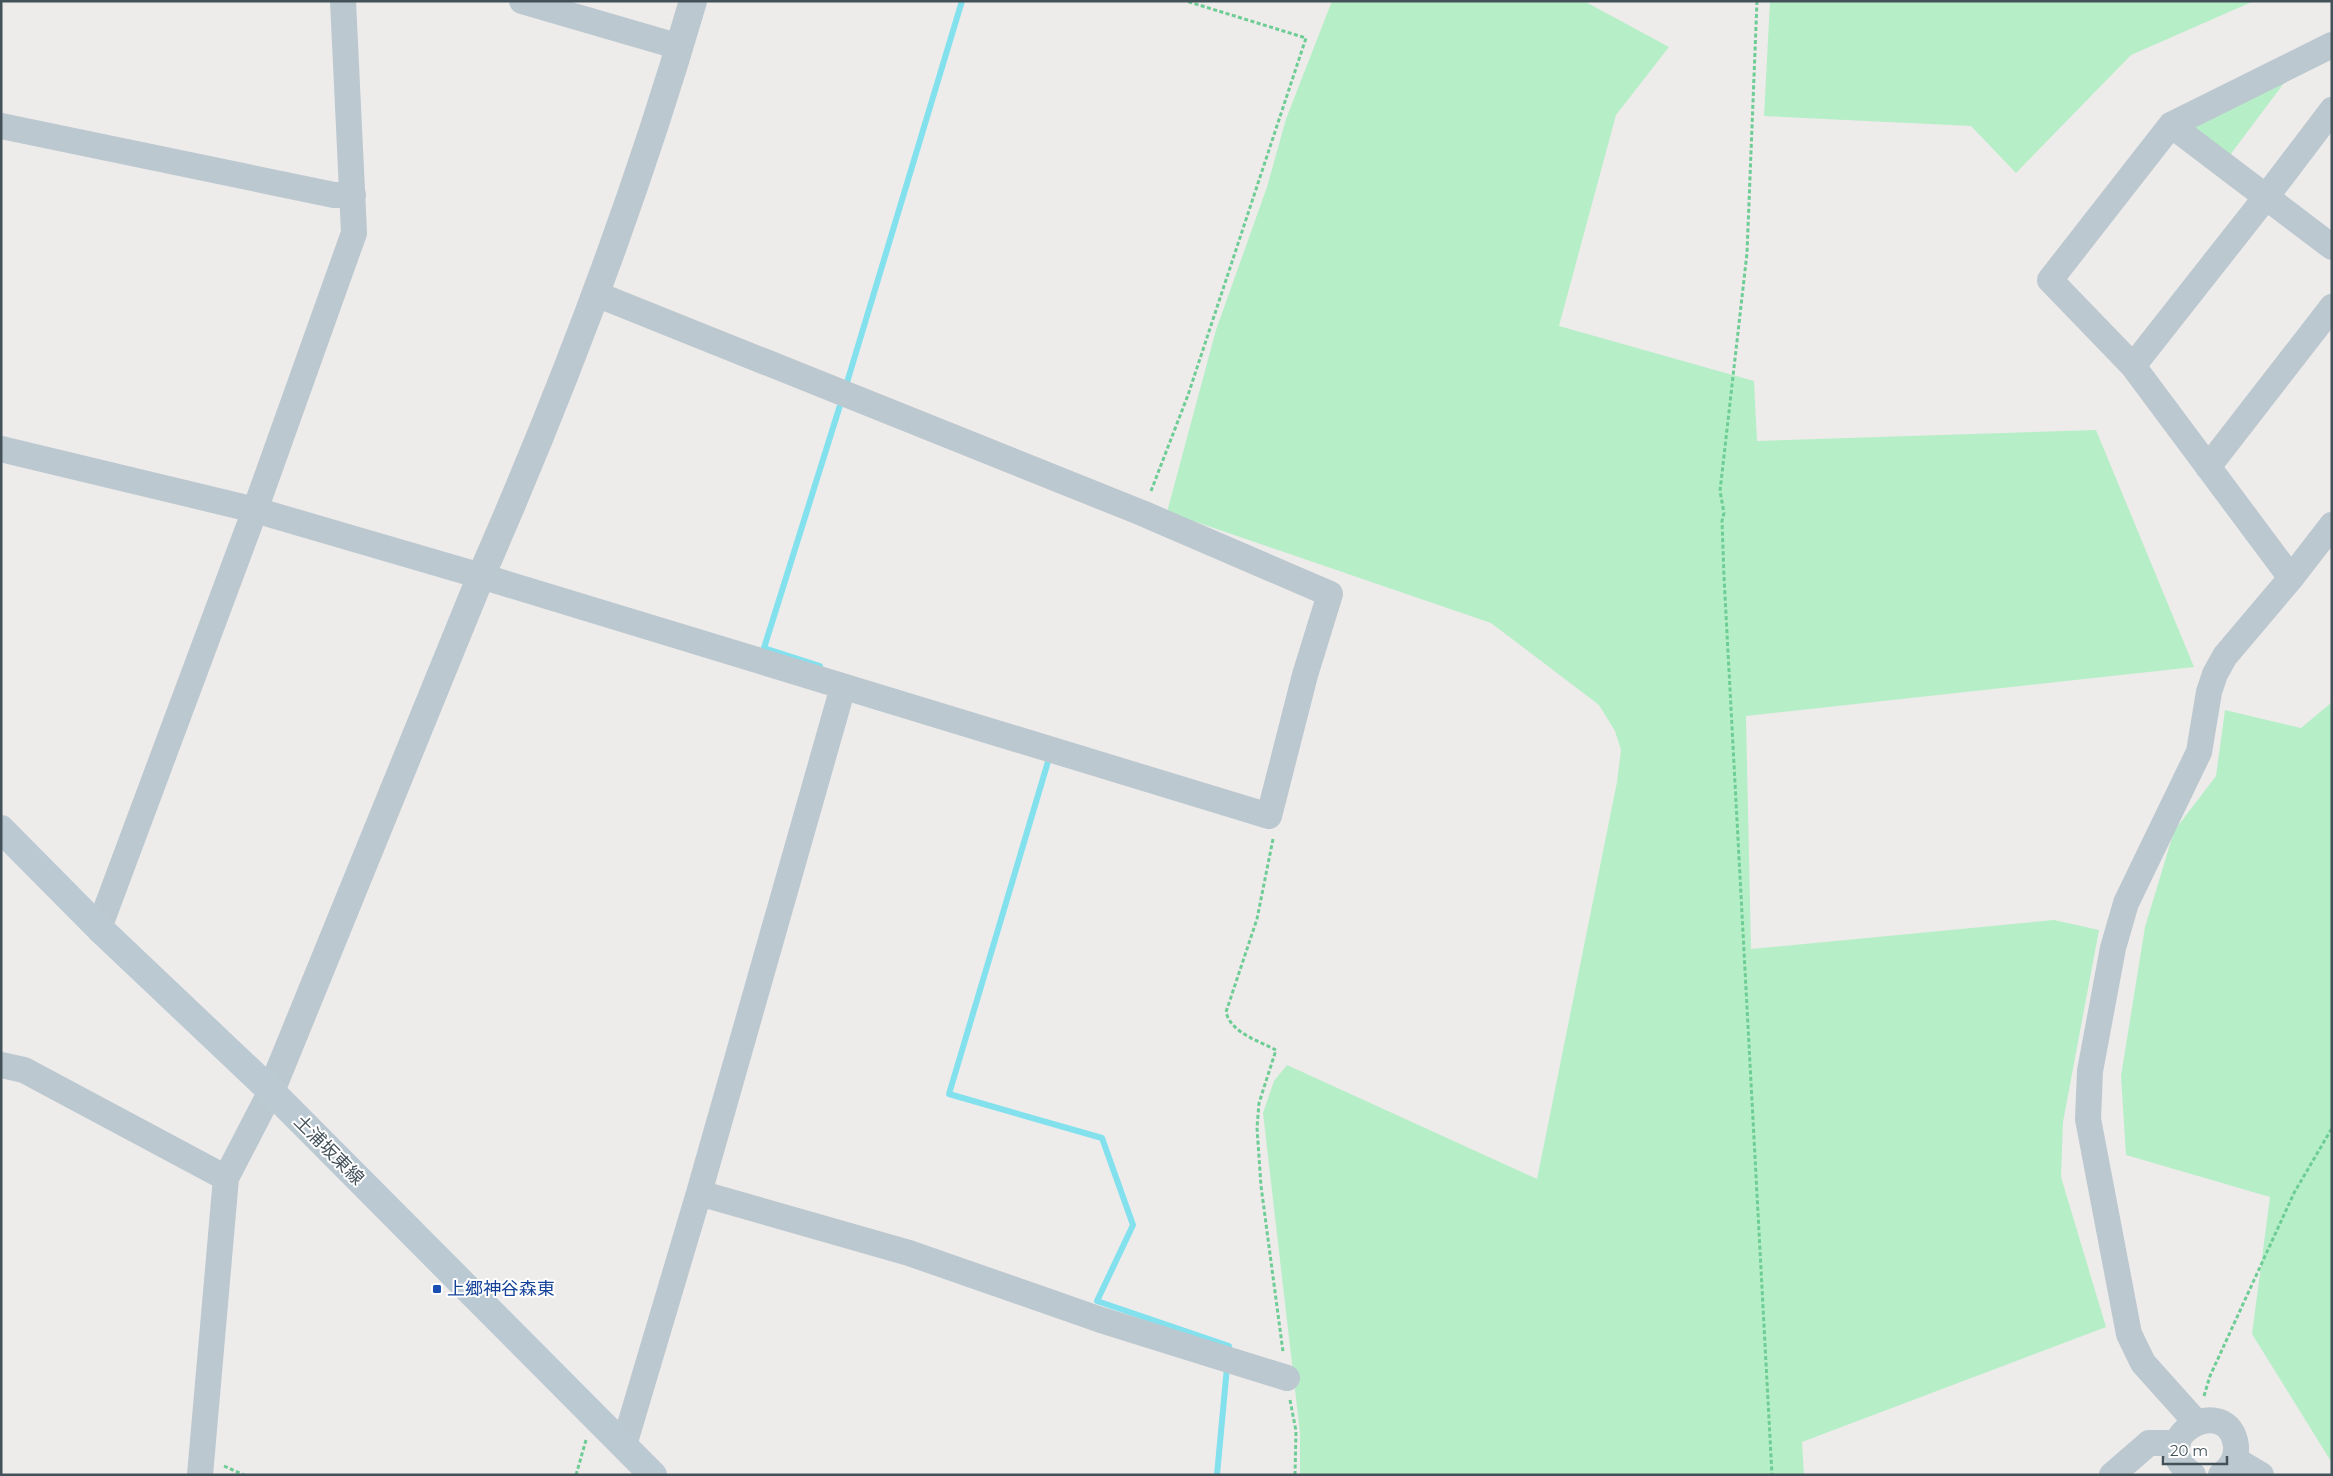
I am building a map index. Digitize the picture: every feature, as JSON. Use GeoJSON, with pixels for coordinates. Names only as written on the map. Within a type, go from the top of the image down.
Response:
{"type":"FeatureCollection","features":[{"type":"Feature","properties":{"kind":"main road","name":"土浦坂東線"},"geometry":{"type":"LineString","coordinates":[[1,829],[99,928],[271,1091],[653,1475]]}},
{"type":"Feature","properties":{"kind":"street"},"geometry":{"type":"LineString","coordinates":[[99,928],[255,510],[354,233],[343,1]]}},
{"type":"Feature","properties":{"kind":"street"},"geometry":{"type":"LineString","coordinates":[[522,1],[680,47]]}},
{"type":"Feature","properties":{"kind":"street"},"geometry":{"type":"LineString","coordinates":[[200,1475],[226,1178],[271,1091],[481,576],[514,502],[596,294],[680,47],[693,1]]}},
{"type":"Feature","properties":{"kind":"street"},"geometry":{"type":"LineString","coordinates":[[2291,578],[2133,366],[2050,280],[2171,125],[2332,45]]}},
{"type":"Feature","properties":{"kind":"street"},"geometry":{"type":"LineString","coordinates":[[2133,366],[2332,110]]}},
{"type":"Feature","properties":{"kind":"street"},"geometry":{"type":"LineString","coordinates":[[2171,125],[2332,247]]}},
{"type":"Feature","properties":{"kind":"street"},"geometry":{"type":"LineString","coordinates":[[1,126],[334,195],[353,195]]}},
{"type":"Feature","properties":{"kind":"street"},"geometry":{"type":"LineString","coordinates":[[1,448],[255,510],[481,576],[843,688],[1269,816],[1304,676],[1330,594],[1142,513],[596,294]]}},
{"type":"Feature","properties":{"kind":"street"},"geometry":{"type":"LineString","coordinates":[[2208,467],[2332,306]]}},
{"type":"Feature","properties":{"kind":"street"},"geometry":{"type":"LineString","coordinates":[[2261,1475],[2228,1467],[2235,1440],[2230,1431],[2224,1425],[2200,1421],[2143,1363],[2129,1334],[2088,1119],[2090,1071],[2113,948],[2126,903],[2199,752],[2209,692],[2215,674],[2225,656],[2291,578],[2332,524]]}},
{"type":"Feature","properties":{"kind":"street"},"geometry":{"type":"LineString","coordinates":[[624,1446],[699,1193],[843,688]]}},
{"type":"Feature","properties":{"kind":"street"},"geometry":{"type":"LineString","coordinates":[[1,1065],[24,1070],[226,1178]]}},
{"type":"Feature","properties":{"kind":"street"},"geometry":{"type":"LineString","coordinates":[[699,1193],[909,1253],[1101,1320],[1286,1378]]}},
{"type":"Feature","properties":{"kind":"street"},"geometry":{"type":"LineString","coordinates":[[2187,1473],[2178,1453],[2178,1443],[2181,1434],[2200,1421]]}},
{"type":"Feature","properties":{"kind":"street"},"geometry":{"type":"LineString","coordinates":[[2112,1475],[2149,1444],[2178,1443]]}},
{"type":"Feature","properties":{"kind":"path"},"geometry":{"type":"LineString","coordinates":[[1142,513],[1188,395],[1306,38],[1186,1]]}},
{"type":"Feature","properties":{"kind":"path"},"geometry":{"type":"LineString","coordinates":[[1757,1],[1747,253],[1720,491],[1724,513],[1722,521],[1724,577],[1772,1475]]}},
{"type":"Feature","properties":{"kind":"path"},"geometry":{"type":"LineString","coordinates":[[1269,816],[1273,838],[1257,919],[1226,1012],[1228,1020],[1234,1028],[1276,1050],[1259,1103],[1257,1128],[1262,1186],[1286,1378],[1296,1431],[1295,1475]]}},
{"type":"Feature","properties":{"kind":"path"},"geometry":{"type":"LineString","coordinates":[[2200,1421],[2203,1398],[2210,1376],[2294,1193],[2332,1128]]}},
{"type":"Feature","properties":{"kind":"path"},"geometry":{"type":"LineString","coordinates":[[576,1475],[594,1416]]}},
{"type":"Feature","properties":{"kind":"green space"},"geometry":{"type":"Polygon","coordinates":[[[1332,1],[1584,1],[1669,47],[1616,115],[1559,326],[1754,381],[1757,441],[2096,430],[2194,667],[1746,716],[1751,949],[2054,920],[2099,930],[2063,1122],[2061,1177],[2106,1327],[1802,1442],[1804,1475],[1300,1475],[1300,1433],[1263,1113],[1274,1081],[1287,1065],[1537,1179],[1617,782],[1621,750],[1615,731],[1599,705],[1491,623],[1167,512],[1216,330],[1267,187],[1286,119],[1332,1]]]}},
{"type":"Feature","properties":{"kind":"green space"},"geometry":{"type":"Polygon","coordinates":[[[1770,1],[2254,1],[2131,55],[2016,173],[1971,126],[1764,116],[1770,1]]]}},
{"type":"Feature","properties":{"kind":"green space"},"geometry":{"type":"Polygon","coordinates":[[[2287,79],[2230,155],[2190,125],[2287,79]]]}},
{"type":"Feature","properties":{"kind":"green space"},"geometry":{"type":"Polygon","coordinates":[[[2332,702],[2332,1463],[2252,1334],[2270,1197],[2126,1155],[2121,1076],[2145,927],[2174,831],[2216,776],[2225,710],[2301,728],[2332,702]]]}},
{"type":"Feature","properties":{"kind":"waterway"},"geometry":{"type":"LineString","coordinates":[[845,389],[962,1]]}},
{"type":"Feature","properties":{"kind":"waterway"},"geometry":{"type":"LineString","coordinates":[[820,666],[764,648],[842,399]]}},
{"type":"Feature","properties":{"kind":"waterway"},"geometry":{"type":"LineString","coordinates":[[1050,755],[949,1094],[1102,1138],[1133,1225],[1097,1301],[1229,1346],[1228,1354]]}},
{"type":"Feature","properties":{"kind":"waterway"},"geometry":{"type":"LineString","coordinates":[[1217,1475],[1227,1367]]}},
{"type":"Feature","properties":{"kind":"place","name":"上郷神谷森東"},"geometry":{"type":"Point","coordinates":[437,1289]}}]}
